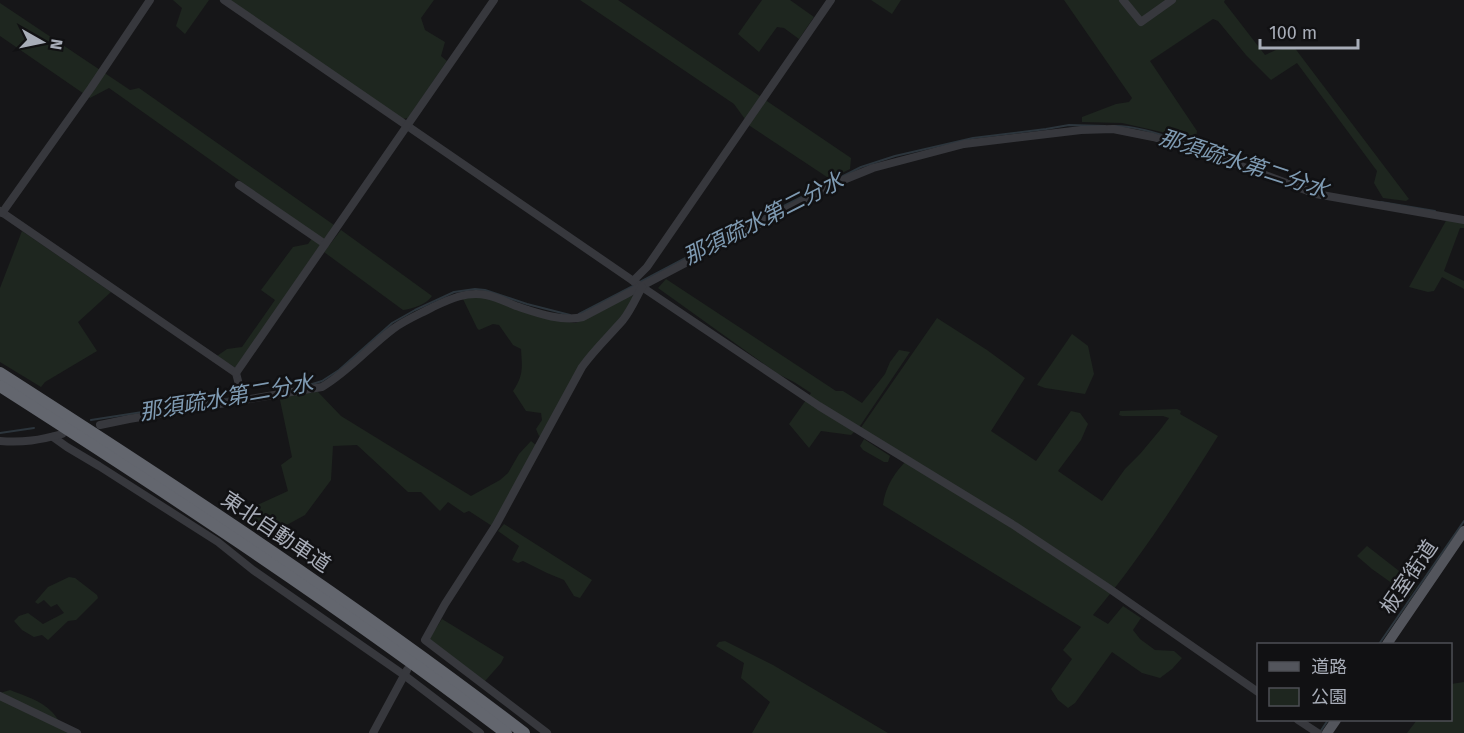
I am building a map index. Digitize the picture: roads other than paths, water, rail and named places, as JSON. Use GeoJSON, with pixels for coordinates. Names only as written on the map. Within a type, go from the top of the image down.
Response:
{"type":"FeatureCollection","features":[{"type":"Feature","properties":{"kind":"highway","name":"東北自動車道"},"geometry":{"type":"LineString","coordinates":[[0,373],[294,567],[524,733]]}},
{"type":"Feature","properties":{"kind":"highway","name":"東北自動車道"},"geometry":{"type":"LineString","coordinates":[[0,386],[278,570],[506,733]]}},
{"type":"Feature","properties":{"kind":"main road","name":"板室街道"},"geometry":{"type":"LineString","coordinates":[[1388,643],[1464,531]]}},
{"type":"Feature","properties":{"kind":"street"},"geometry":{"type":"LineString","coordinates":[[150,0],[91,88],[1,212],[236,374],[243,400]]}},
{"type":"Feature","properties":{"kind":"street"},"geometry":{"type":"LineString","coordinates":[[224,0],[633,281],[835,416],[1012,524],[1107,586],[1257,691]]}},
{"type":"Feature","properties":{"kind":"street"},"geometry":{"type":"LineString","coordinates":[[236,374],[494,0]]}},
{"type":"Feature","properties":{"kind":"street"},"geometry":{"type":"LineString","coordinates":[[633,281],[647,267],[831,0]]}},
{"type":"Feature","properties":{"kind":"street"},"geometry":{"type":"LineString","coordinates":[[1123,0],[1141,22],[1172,0]]}},
{"type":"Feature","properties":{"kind":"street"},"geometry":{"type":"LineString","coordinates":[[100,425],[322,387],[336,378],[394,328],[448,300],[467,294],[484,294],[561,318],[583,317],[841,181],[873,168],[964,144],[1081,130],[1113,129],[1153,137],[1197,150],[1316,194],[1464,220]]}},
{"type":"Feature","properties":{"kind":"street"},"geometry":{"type":"LineString","coordinates":[[239,185],[325,243]]}},
{"type":"Feature","properties":{"kind":"street"},"geometry":{"type":"LineString","coordinates":[[547,733],[425,640],[445,604],[496,525],[582,367],[624,318],[642,287]]}},
{"type":"Feature","properties":{"kind":"street"},"geometry":{"type":"LineString","coordinates":[[0,441],[23,442],[62,434]]}},
{"type":"Feature","properties":{"kind":"street"},"geometry":{"type":"LineString","coordinates":[[53,437],[218,542],[253,570],[406,673],[480,733]]}},
{"type":"Feature","properties":{"kind":"street"},"geometry":{"type":"LineString","coordinates":[[373,733],[406,673]]}},
{"type":"Feature","properties":{"kind":"street"},"geometry":{"type":"LineString","coordinates":[[0,696],[77,733]]}},
{"type":"Feature","properties":{"kind":"street"},"geometry":{"type":"LineString","coordinates":[[1300,721],[1318,733]]}},
{"type":"Feature","properties":{"kind":"waterway","name":"那須疏水第二分水"},"geometry":{"type":"LineString","coordinates":[[640,282],[861,167],[895,156],[973,138],[1069,125],[1105,126]]}},
{"type":"Feature","properties":{"kind":"waterway","name":"那須疏水第二分水"},"geometry":{"type":"LineString","coordinates":[[1114,126],[1141,129],[1184,142]]}},
{"type":"Feature","properties":{"kind":"waterway","name":"那須疏水第二分水"},"geometry":{"type":"LineString","coordinates":[[1381,202],[1435,211]]}},
{"type":"Feature","properties":{"kind":"waterway","name":"那須疏水第二分水"},"geometry":{"type":"LineString","coordinates":[[579,314],[635,285]]}},
{"type":"Feature","properties":{"kind":"waterway","name":"那須疏水第二分水"},"geometry":{"type":"LineString","coordinates":[[306,386],[322,381],[339,370],[392,323],[454,292],[485,290],[570,315]]}},
{"type":"Feature","properties":{"kind":"waterway","name":"那須疏水第二分水"},"geometry":{"type":"LineString","coordinates":[[91,420],[239,397]]}},
{"type":"Feature","properties":{"kind":"waterway","name":"那須疏水第二分水"},"geometry":{"type":"LineString","coordinates":[[0,433],[34,428]]}},
{"type":"Feature","properties":{"kind":"waterway"},"geometry":{"type":"LineString","coordinates":[[1380,643],[1464,521]]}},
{"type":"Feature","properties":{"kind":"waterway"},"geometry":{"type":"LineString","coordinates":[[1320,732],[1327,721]]}}]}
